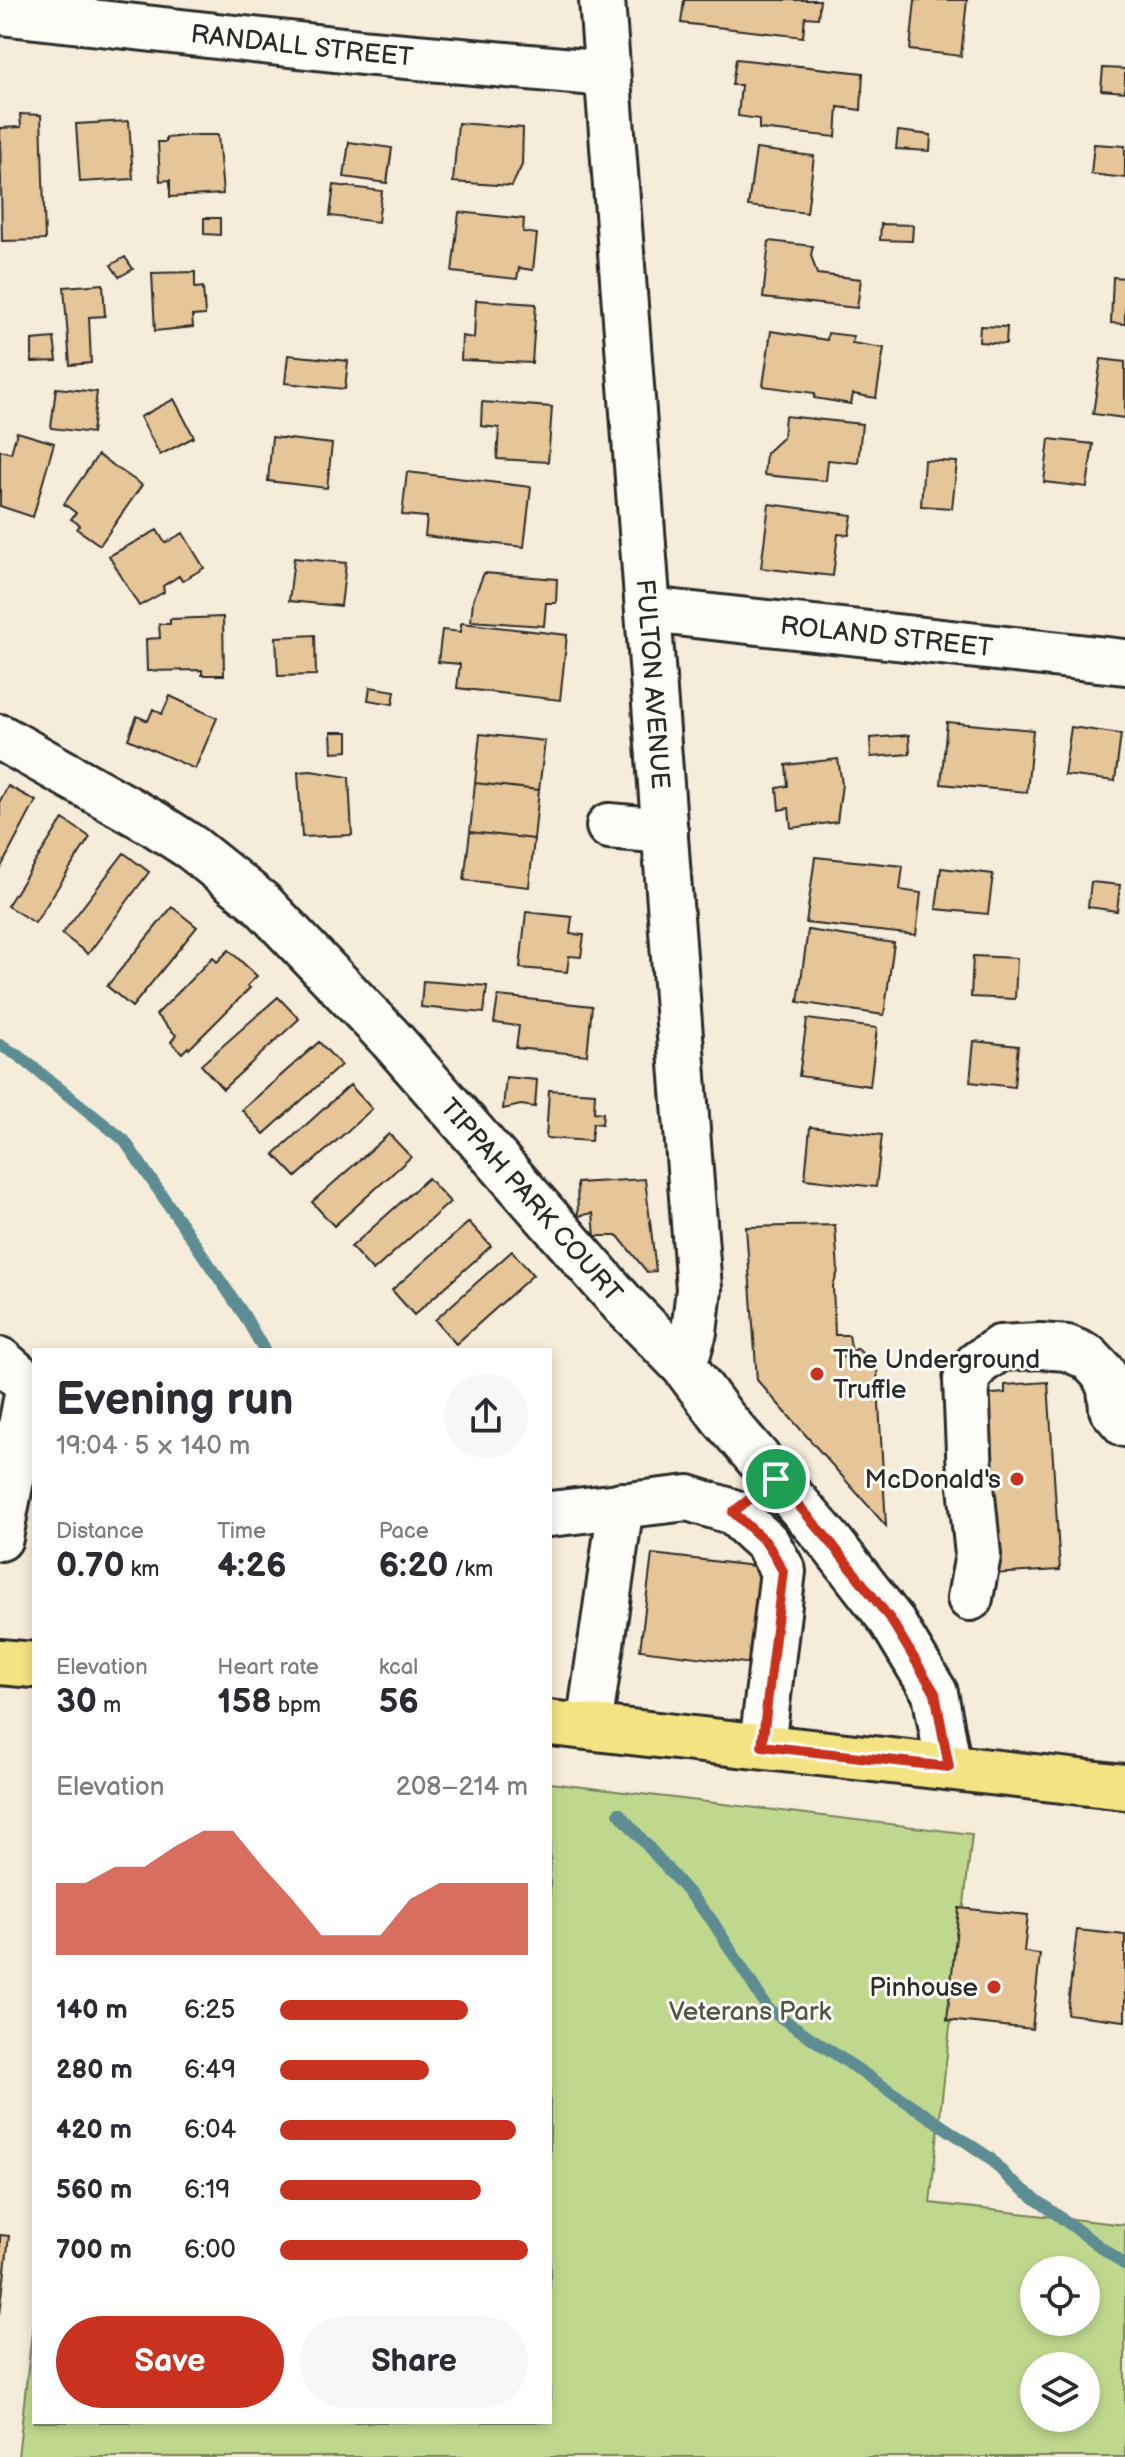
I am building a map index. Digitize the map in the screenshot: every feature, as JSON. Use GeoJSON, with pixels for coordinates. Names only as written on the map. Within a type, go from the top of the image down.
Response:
{"type":"FeatureCollection","features":[{"type":"Feature","properties":{"kind":"main road"},"geometry":{"type":"LineString","coordinates":[[0,1662],[32,1665]]}},
{"type":"Feature","properties":{"kind":"main road"},"geometry":{"type":"LineString","coordinates":[[570,1725],[1125,1787]]}},
{"type":"Feature","properties":{"kind":"street","name":"FULTON AVENUE"},"geometry":{"type":"LineString","coordinates":[[602,0],[699,1289],[694,1332],[684,1366]]}},
{"type":"Feature","properties":{"kind":"street","name":"RANDALL STREET"},"geometry":{"type":"LineString","coordinates":[[0,12],[316,47],[607,74]]}},
{"type":"Feature","properties":{"kind":"street","name":"ROLAND STREET"},"geometry":{"type":"LineString","coordinates":[[648,610],[1125,662]]}},
{"type":"Feature","properties":{"kind":"street","name":"TIPPAH PARK COURT"},"geometry":{"type":"LineString","coordinates":[[0,737],[192,848],[261,903],[390,1038],[624,1305],[684,1366],[723,1418],[817,1526],[891,1620],[935,1693],[949,1767]]}},
{"type":"Feature","properties":{"kind":"street"},"geometry":{"type":"LineString","coordinates":[[609,826],[665,831]]}},
{"type":"Feature","properties":{"kind":"street"},"geometry":{"type":"LineString","coordinates":[[970,1598],[978,1555],[970,1476],[966,1380],[977,1364],[1000,1348],[1067,1348],[1088,1357],[1103,1373],[1110,1388],[1112,1409],[1125,1424]]}},
{"type":"Feature","properties":{"kind":"street"},"geometry":{"type":"LineString","coordinates":[[0,1538],[21,1378]]}},
{"type":"Feature","properties":{"kind":"street"},"geometry":{"type":"LineString","coordinates":[[733,1512],[776,1479]]}},
{"type":"Feature","properties":{"kind":"street"},"geometry":{"type":"LineString","coordinates":[[552,1514],[688,1498],[733,1512],[767,1543],[783,1571],[762,1746]]}},
{"type":"Feature","properties":{"kind":"street"},"geometry":{"type":"LineString","coordinates":[[570,1725],[621,1505]]}},
{"type":"Feature","properties":{"kind":"street"},"geometry":{"type":"LineString","coordinates":[[776,1559],[817,1526]]}},
{"type":"Feature","properties":{"kind":"green space","name":"Veterans Park"},"geometry":{"type":"Polygon","coordinates":[[[552,1783],[972,1834],[930,2203],[1125,2225],[1125,2457],[18,2457],[32,2332],[32,2424],[552,2424],[552,1783]]]}},
{"type":"Feature","properties":{"kind":"building"},"geometry":{"type":"Polygon","coordinates":[[[684,0],[820,0],[818,18],[805,17],[803,37],[681,23],[684,0]]]}},
{"type":"Feature","properties":{"kind":"building"},"geometry":{"type":"Polygon","coordinates":[[[915,0],[967,0],[961,56],[910,50],[915,0]]]}},
{"type":"Feature","properties":{"kind":"building"},"geometry":{"type":"Polygon","coordinates":[[[736,59],[863,73],[861,110],[838,107],[836,137],[759,129],[759,119],[738,116],[741,85],[732,85],[736,59]]]}},
{"type":"Feature","properties":{"kind":"building"},"geometry":{"type":"Polygon","coordinates":[[[1103,68],[1125,69],[1125,92],[1101,90],[1103,68]]]}},
{"type":"Feature","properties":{"kind":"building"},"geometry":{"type":"Polygon","coordinates":[[[20,114],[41,115],[45,240],[2,241],[0,128],[21,127],[20,114]]]}},
{"type":"Feature","properties":{"kind":"building"},"geometry":{"type":"Polygon","coordinates":[[[129,121],[133,179],[80,182],[76,124],[129,121]]]}},
{"type":"Feature","properties":{"kind":"building"},"geometry":{"type":"Polygon","coordinates":[[[458,123],[523,128],[522,165],[512,186],[453,182],[458,123]]]}},
{"type":"Feature","properties":{"kind":"building"},"geometry":{"type":"Polygon","coordinates":[[[898,131],[931,135],[930,151],[896,149],[898,131]]]}},
{"type":"Feature","properties":{"kind":"building"},"geometry":{"type":"Polygon","coordinates":[[[218,135],[223,194],[170,197],[170,180],[160,181],[158,142],[166,142],[166,138],[218,135]]]}},
{"type":"Feature","properties":{"kind":"building"},"geometry":{"type":"Polygon","coordinates":[[[349,142],[392,148],[387,183],[344,177],[349,142]]]}},
{"type":"Feature","properties":{"kind":"building"},"geometry":{"type":"Polygon","coordinates":[[[1094,144],[1125,146],[1125,178],[1091,174],[1094,144]]]}},
{"type":"Feature","properties":{"kind":"building"},"geometry":{"type":"Polygon","coordinates":[[[756,149],[814,156],[807,213],[748,206],[756,149]]]}},
{"type":"Feature","properties":{"kind":"building"},"geometry":{"type":"Polygon","coordinates":[[[334,185],[382,191],[378,222],[330,216],[334,185]]]}},
{"type":"Feature","properties":{"kind":"building"},"geometry":{"type":"Polygon","coordinates":[[[459,212],[524,219],[523,232],[537,234],[533,270],[519,268],[517,279],[452,272],[459,212]]]}},
{"type":"Feature","properties":{"kind":"building"},"geometry":{"type":"Polygon","coordinates":[[[204,218],[220,218],[220,235],[204,234],[204,218]]]}},
{"type":"Feature","properties":{"kind":"building"},"geometry":{"type":"Polygon","coordinates":[[[881,224],[913,225],[912,241],[880,240],[881,224]]]}},
{"type":"Feature","properties":{"kind":"building"},"geometry":{"type":"Polygon","coordinates":[[[769,241],[813,246],[811,255],[817,274],[861,279],[857,308],[763,298],[769,241]]]}},
{"type":"Feature","properties":{"kind":"building"},"geometry":{"type":"Polygon","coordinates":[[[125,257],[133,269],[119,277],[111,265],[125,257]]]}},
{"type":"Feature","properties":{"kind":"building"},"geometry":{"type":"Polygon","coordinates":[[[195,272],[195,288],[203,287],[205,315],[192,316],[193,327],[155,331],[152,273],[195,272]]]}},
{"type":"Feature","properties":{"kind":"building"},"geometry":{"type":"Polygon","coordinates":[[[1113,277],[1125,278],[1125,324],[1111,323],[1113,277]]]}},
{"type":"Feature","properties":{"kind":"building"},"geometry":{"type":"Polygon","coordinates":[[[103,284],[105,316],[89,317],[91,363],[70,365],[64,287],[103,284]]]}},
{"type":"Feature","properties":{"kind":"building"},"geometry":{"type":"Polygon","coordinates":[[[476,300],[536,304],[532,363],[461,360],[462,336],[474,338],[476,300]]]}},
{"type":"Feature","properties":{"kind":"building"},"geometry":{"type":"Polygon","coordinates":[[[980,326],[1007,327],[1006,344],[979,342],[980,326]]]}},
{"type":"Feature","properties":{"kind":"building"},"geometry":{"type":"Polygon","coordinates":[[[771,331],[827,340],[828,333],[853,336],[852,343],[884,348],[876,398],[853,394],[851,404],[814,398],[815,393],[763,386],[771,331]]]}},
{"type":"Feature","properties":{"kind":"building"},"geometry":{"type":"Polygon","coordinates":[[[54,338],[57,361],[32,362],[32,340],[54,338]]]}},
{"type":"Feature","properties":{"kind":"building"},"geometry":{"type":"Polygon","coordinates":[[[288,355],[348,361],[345,389],[285,383],[288,355]]]}},
{"type":"Feature","properties":{"kind":"building"},"geometry":{"type":"Polygon","coordinates":[[[1101,359],[1125,362],[1125,418],[1093,414],[1101,359]]]}},
{"type":"Feature","properties":{"kind":"building"},"geometry":{"type":"Polygon","coordinates":[[[56,388],[97,392],[92,433],[51,428],[56,388]]]}},
{"type":"Feature","properties":{"kind":"building"},"geometry":{"type":"Polygon","coordinates":[[[174,399],[194,437],[160,455],[140,417],[174,399]]]}},
{"type":"Feature","properties":{"kind":"building"},"geometry":{"type":"Polygon","coordinates":[[[482,402],[552,407],[548,462],[497,459],[499,428],[481,426],[482,402]]]}},
{"type":"Feature","properties":{"kind":"building"},"geometry":{"type":"Polygon","coordinates":[[[785,416],[862,424],[858,463],[828,460],[826,481],[764,475],[766,453],[783,437],[785,416]]]}},
{"type":"Feature","properties":{"kind":"building"},"geometry":{"type":"Polygon","coordinates":[[[17,432],[54,443],[33,517],[0,506],[0,450],[11,453],[17,432]]]}},
{"type":"Feature","properties":{"kind":"building"},"geometry":{"type":"Polygon","coordinates":[[[272,437],[332,444],[327,488],[268,481],[272,437]]]}},
{"type":"Feature","properties":{"kind":"building"},"geometry":{"type":"Polygon","coordinates":[[[1049,439],[1093,444],[1087,487],[1044,482],[1049,439]]]}},
{"type":"Feature","properties":{"kind":"building"},"geometry":{"type":"Polygon","coordinates":[[[98,455],[142,485],[100,545],[77,529],[80,525],[71,519],[76,513],[64,504],[98,455]]]}},
{"type":"Feature","properties":{"kind":"building"},"geometry":{"type":"Polygon","coordinates":[[[924,460],[957,462],[952,508],[921,506],[924,460]]]}},
{"type":"Feature","properties":{"kind":"building"},"geometry":{"type":"Polygon","coordinates":[[[407,472],[531,487],[524,547],[425,536],[427,517],[402,515],[407,472]]]}},
{"type":"Feature","properties":{"kind":"building"},"geometry":{"type":"Polygon","coordinates":[[[769,504],[852,515],[849,535],[838,534],[833,576],[761,568],[769,504]]]}},
{"type":"Feature","properties":{"kind":"building"},"geometry":{"type":"Polygon","coordinates":[[[157,530],[165,543],[183,533],[204,568],[182,581],[179,576],[163,586],[164,592],[139,606],[109,556],[157,530]]]}},
{"type":"Feature","properties":{"kind":"building"},"geometry":{"type":"Polygon","coordinates":[[[294,558],[346,563],[341,606],[289,601],[294,558]]]}},
{"type":"Feature","properties":{"kind":"building"},"geometry":{"type":"Polygon","coordinates":[[[484,573],[557,579],[556,603],[546,603],[544,626],[471,621],[473,600],[484,573]]]}},
{"type":"Feature","properties":{"kind":"building"},"geometry":{"type":"Polygon","coordinates":[[[223,617],[224,675],[202,675],[202,670],[147,671],[146,639],[160,638],[159,624],[170,624],[170,619],[223,617]]]}},
{"type":"Feature","properties":{"kind":"building"},"geometry":{"type":"Polygon","coordinates":[[[461,623],[567,635],[560,700],[457,688],[460,664],[438,662],[442,630],[461,632],[461,623]]]}},
{"type":"Feature","properties":{"kind":"building"},"geometry":{"type":"Polygon","coordinates":[[[315,635],[316,675],[278,676],[276,637],[315,635]]]}},
{"type":"Feature","properties":{"kind":"building"},"geometry":{"type":"Polygon","coordinates":[[[370,687],[395,691],[393,704],[368,700],[370,687]]]}},
{"type":"Feature","properties":{"kind":"building"},"geometry":{"type":"Polygon","coordinates":[[[170,696],[217,718],[195,769],[128,739],[137,716],[148,721],[153,709],[162,714],[170,696]]]}},
{"type":"Feature","properties":{"kind":"building"},"geometry":{"type":"Polygon","coordinates":[[[947,722],[1033,730],[1027,792],[941,784],[947,722]]]}},
{"type":"Feature","properties":{"kind":"building"},"geometry":{"type":"Polygon","coordinates":[[[1071,727],[1121,734],[1115,781],[1064,775],[1071,727]]]}},
{"type":"Feature","properties":{"kind":"building"},"geometry":{"type":"Polygon","coordinates":[[[331,732],[348,732],[348,751],[332,752],[331,732]]]}},
{"type":"Feature","properties":{"kind":"building"},"geometry":{"type":"Polygon","coordinates":[[[480,734],[545,741],[539,790],[475,783],[480,734]]]}},
{"type":"Feature","properties":{"kind":"building"},"geometry":{"type":"Polygon","coordinates":[[[909,735],[910,754],[871,757],[870,738],[909,735]]]}},
{"type":"Feature","properties":{"kind":"building"},"geometry":{"type":"Polygon","coordinates":[[[838,759],[842,784],[837,822],[791,828],[789,808],[779,810],[777,788],[788,786],[786,765],[838,759]]]}},
{"type":"Feature","properties":{"kind":"building"},"geometry":{"type":"Polygon","coordinates":[[[298,772],[349,777],[352,835],[302,837],[298,772]]]}},
{"type":"Feature","properties":{"kind":"building"},"geometry":{"type":"Polygon","coordinates":[[[475,783],[539,790],[534,839],[470,832],[475,783]]]}},
{"type":"Feature","properties":{"kind":"building"},"geometry":{"type":"Polygon","coordinates":[[[8,786],[36,801],[0,869],[0,801],[8,786]]]}},
{"type":"Feature","properties":{"kind":"building"},"geometry":{"type":"Polygon","coordinates":[[[63,819],[90,837],[35,923],[7,906],[63,819]]]}},
{"type":"Feature","properties":{"kind":"building"},"geometry":{"type":"Polygon","coordinates":[[[470,832],[534,839],[529,887],[464,880],[470,832]]]}},
{"type":"Feature","properties":{"kind":"building"},"geometry":{"type":"Polygon","coordinates":[[[124,853],[149,872],[88,954],[62,934],[124,853]]]}},
{"type":"Feature","properties":{"kind":"building"},"geometry":{"type":"Polygon","coordinates":[[[815,857],[903,866],[900,890],[921,893],[916,935],[806,923],[815,857]]]}},
{"type":"Feature","properties":{"kind":"building"},"geometry":{"type":"Polygon","coordinates":[[[941,868],[993,874],[988,914],[936,909],[941,868]]]}},
{"type":"Feature","properties":{"kind":"building"},"geometry":{"type":"Polygon","coordinates":[[[1091,882],[1120,885],[1117,911],[1088,907],[1091,882]]]}},
{"type":"Feature","properties":{"kind":"building"},"geometry":{"type":"Polygon","coordinates":[[[172,907],[197,927],[132,1007],[107,986],[172,907]]]}},
{"type":"Feature","properties":{"kind":"building"},"geometry":{"type":"Polygon","coordinates":[[[526,912],[572,917],[570,934],[584,935],[581,957],[569,956],[567,972],[520,968],[526,912]]]}},
{"type":"Feature","properties":{"kind":"building"},"geometry":{"type":"Polygon","coordinates":[[[808,930],[894,943],[884,1015],[798,1002],[808,930]]]}},
{"type":"Feature","properties":{"kind":"building"},"geometry":{"type":"Polygon","coordinates":[[[229,950],[257,976],[247,986],[250,988],[182,1053],[171,1042],[176,1035],[156,1015],[213,957],[217,962],[229,950]]]}},
{"type":"Feature","properties":{"kind":"building"},"geometry":{"type":"Polygon","coordinates":[[[973,956],[1017,958],[1015,999],[971,997],[973,956]]]}},
{"type":"Feature","properties":{"kind":"building"},"geometry":{"type":"Polygon","coordinates":[[[423,981],[487,986],[484,1013],[421,1007],[423,981]]]}},
{"type":"Feature","properties":{"kind":"building"},"geometry":{"type":"Polygon","coordinates":[[[498,996],[592,1006],[587,1055],[516,1048],[519,1026],[494,1023],[498,996]]]}},
{"type":"Feature","properties":{"kind":"building"},"geometry":{"type":"Polygon","coordinates":[[[278,997],[299,1019],[223,1089],[201,1065],[278,997]]]}},
{"type":"Feature","properties":{"kind":"building"},"geometry":{"type":"Polygon","coordinates":[[[807,1019],[877,1028],[870,1086],[799,1076],[807,1019]]]}},
{"type":"Feature","properties":{"kind":"building"},"geometry":{"type":"Polygon","coordinates":[[[974,1041],[1018,1046],[1014,1087],[970,1082],[974,1041]]]}},
{"type":"Feature","properties":{"kind":"building"},"geometry":{"type":"Polygon","coordinates":[[[319,1042],[341,1065],[264,1134],[242,1110],[319,1042]]]}},
{"type":"Feature","properties":{"kind":"building"},"geometry":{"type":"Polygon","coordinates":[[[506,1077],[537,1080],[535,1107],[521,1105],[503,1109],[506,1077]]]}},
{"type":"Feature","properties":{"kind":"building"},"geometry":{"type":"Polygon","coordinates":[[[350,1085],[372,1109],[296,1177],[274,1154],[350,1085]]]}},
{"type":"Feature","properties":{"kind":"building"},"geometry":{"type":"Polygon","coordinates":[[[549,1090],[595,1093],[594,1112],[603,1113],[602,1124],[593,1123],[591,1141],[546,1138],[549,1090]]]}},
{"type":"Feature","properties":{"kind":"building"},"geometry":{"type":"Polygon","coordinates":[[[810,1127],[882,1135],[876,1187],[805,1179],[810,1127]]]}},
{"type":"Feature","properties":{"kind":"building"},"geometry":{"type":"Polygon","coordinates":[[[389,1134],[411,1157],[334,1226],[312,1202],[389,1134]]]}},
{"type":"Feature","properties":{"kind":"building"},"geometry":{"type":"Polygon","coordinates":[[[428,1178],[450,1202],[373,1271],[351,1247],[428,1178]]]}},
{"type":"Feature","properties":{"kind":"building"},"geometry":{"type":"Polygon","coordinates":[[[645,1179],[656,1271],[647,1272],[618,1236],[595,1236],[593,1213],[578,1216],[577,1183],[645,1179]]]}},
{"type":"Feature","properties":{"kind":"building"},"geometry":{"type":"Polygon","coordinates":[[[469,1222],[491,1246],[414,1315],[392,1290],[469,1222]]]}},
{"type":"Feature","properties":{"kind":"building","name":"The Underground Truffle"},"geometry":{"type":"Polygon","coordinates":[[[835,1225],[838,1271],[833,1286],[835,1335],[849,1335],[852,1352],[838,1352],[845,1359],[857,1348],[877,1369],[886,1526],[757,1380],[746,1227],[835,1225]]]}},
{"type":"Feature","properties":{"kind":"building"},"geometry":{"type":"Polygon","coordinates":[[[512,1251],[533,1275],[456,1344],[435,1320],[512,1251]]]}},
{"type":"Feature","properties":{"kind":"building","name":"McDonald's"},"geometry":{"type":"Polygon","coordinates":[[[1048,1382],[1060,1570],[991,1574],[980,1395],[1005,1393],[1005,1385],[1048,1382]]]}},
{"type":"Feature","properties":{"kind":"building"},"geometry":{"type":"Polygon","coordinates":[[[652,1554],[771,1568],[760,1665],[640,1650],[652,1554]]]}},
{"type":"Feature","properties":{"kind":"building","name":"Pinhouse"},"geometry":{"type":"Polygon","coordinates":[[[959,1908],[1028,1915],[1024,1952],[1040,1954],[1032,2029],[947,2020],[959,1908]]]}},
{"type":"Feature","properties":{"kind":"building"},"geometry":{"type":"Polygon","coordinates":[[[1077,1930],[1125,1935],[1125,2021],[1067,2014],[1077,1930]]]}},
{"type":"Feature","properties":{"kind":"building"},"geometry":{"type":"Polygon","coordinates":[[[0,2235],[9,2236],[0,2314],[0,2235]]]}},
{"type":"Feature","properties":{"kind":"waterway"},"geometry":{"type":"LineString","coordinates":[[0,1045],[19,1056],[124,1140],[244,1315],[263,1348]]}},
{"type":"Feature","properties":{"kind":"waterway"},"geometry":{"type":"LineString","coordinates":[[619,1813],[711,1919],[768,2009],[990,2158],[1010,2180],[1125,2265]]}},
{"type":"Feature","properties":{"kind":"place","name":"The Underground Truffle"},"geometry":{"type":"Point","coordinates":[817,1374]}},
{"type":"Feature","properties":{"kind":"place","name":"McDonald's"},"geometry":{"type":"Point","coordinates":[1017,1479]}},
{"type":"Feature","properties":{"kind":"place","name":"Pinhouse"},"geometry":{"type":"Point","coordinates":[994,1987]}},
{"type":"Feature","properties":{"kind":"route"},"geometry":{"type":"LineString","coordinates":[[776,1479],[891,1620],[935,1693],[949,1767],[762,1746],[783,1571],[767,1543],[733,1512],[776,1479]]}}]}
